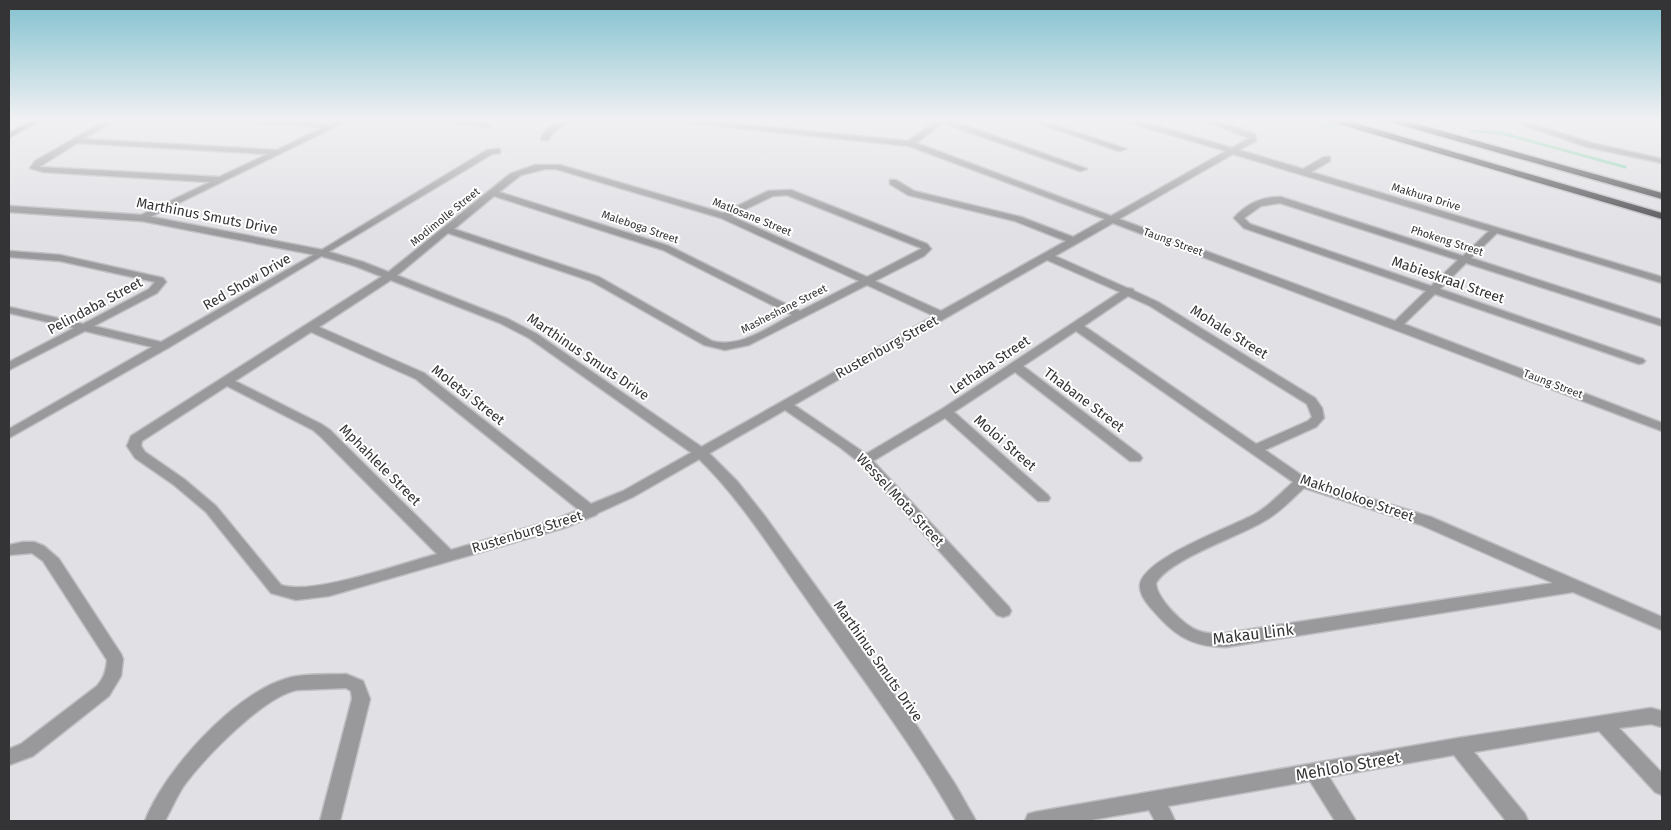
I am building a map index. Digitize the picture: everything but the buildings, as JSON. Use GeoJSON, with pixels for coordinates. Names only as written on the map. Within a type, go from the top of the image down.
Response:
{"type":"FeatureCollection","features":[{"type":"Feature","properties":{"kind":"highway"},"geometry":{"type":"LineString","coordinates":[[1464,158],[1662,216]]}},
{"type":"Feature","properties":{"kind":"highway"},"geometry":{"type":"LineString","coordinates":[[1527,158],[1662,196]]}},
{"type":"Feature","properties":{"kind":"street"},"geometry":{"type":"LineString","coordinates":[[47,158],[38,163],[34,168],[221,180]]}},
{"type":"Feature","properties":{"kind":"street"},"geometry":{"type":"LineString","coordinates":[[142,218],[266,158]]}},
{"type":"Feature","properties":{"kind":"street","name":"Red Show Drive"},"geometry":{"type":"LineString","coordinates":[[9,434],[323,253],[481,158]]}},
{"type":"Feature","properties":{"kind":"street","name":"Taung Street"},"geometry":{"type":"LineString","coordinates":[[947,158],[1397,325],[1662,427]]}},
{"type":"Feature","properties":{"kind":"street"},"geometry":{"type":"LineString","coordinates":[[1052,158],[1084,169]]}},
{"type":"Feature","properties":{"kind":"street","name":"Rustenburg Street"},"geometry":{"type":"LineString","coordinates":[[390,276],[136,439],[134,446],[140,455],[179,482],[211,509],[276,589],[296,595],[312,594],[559,524],[591,512],[702,453],[784,404],[1222,158]]}},
{"type":"Feature","properties":{"kind":"street","name":"Makhura Drive"},"geometry":{"type":"LineString","coordinates":[[1256,158],[1662,280]]}},
{"type":"Feature","properties":{"kind":"street"},"geometry":{"type":"LineString","coordinates":[[1647,158],[1662,161]]}},
{"type":"Feature","properties":{"kind":"street"},"geometry":{"type":"LineString","coordinates":[[1304,172],[1327,159]]}},
{"type":"Feature","properties":{"kind":"street","name":"Modimolle Street"},"geometry":{"type":"LineString","coordinates":[[390,276],[514,176],[524,170],[542,166]]}},
{"type":"Feature","properties":{"kind":"street","name":"Matlosane Street"},"geometry":{"type":"LineString","coordinates":[[542,166],[557,167],[724,216],[943,316]]}},
{"type":"Feature","properties":{"kind":"street"},"geometry":{"type":"LineString","coordinates":[[893,182],[911,193],[1009,216],[1074,241]]}},
{"type":"Feature","properties":{"kind":"street","name":"Masheshane Street"},"geometry":{"type":"LineString","coordinates":[[448,230],[595,279],[708,343],[730,347],[739,345],[921,254],[925,248],[788,192],[771,193],[724,216]]}},
{"type":"Feature","properties":{"kind":"street","name":"Maleboga Street"},"geometry":{"type":"LineString","coordinates":[[492,193],[666,248],[800,315]]}},
{"type":"Feature","properties":{"kind":"street","name":"Phokeng Street"},"geometry":{"type":"LineString","coordinates":[[1247,226],[1240,220],[1243,213],[1267,200],[1281,200],[1662,323]]}},
{"type":"Feature","properties":{"kind":"street","name":"Marthinus Smuts Drive"},"geometry":{"type":"LineString","coordinates":[[9,209],[142,218],[323,253],[390,276],[519,327],[702,453],[718,467],[754,510],[927,758],[948,789],[966,821]]}},
{"type":"Feature","properties":{"kind":"street","name":"Mabieskraal Street"},"geometry":{"type":"LineString","coordinates":[[1247,226],[1639,361]]}},
{"type":"Feature","properties":{"kind":"street"},"geometry":{"type":"LineString","coordinates":[[1397,325],[1495,230]]}},
{"type":"Feature","properties":{"kind":"street","name":"Pelindaba Street"},"geometry":{"type":"LineString","coordinates":[[9,254],[60,258],[161,282],[153,291],[9,367]]}},
{"type":"Feature","properties":{"kind":"street","name":"Mohale Street"},"geometry":{"type":"LineString","coordinates":[[1049,256],[1154,304],[1312,400],[1318,413],[1318,418],[1312,424],[1257,449]]}},
{"type":"Feature","properties":{"kind":"street","name":"Lethaba Street"},"geometry":{"type":"LineString","coordinates":[[865,460],[946,412],[1129,291]]}},
{"type":"Feature","properties":{"kind":"street"},"geometry":{"type":"LineString","coordinates":[[9,310],[164,346]]}},
{"type":"Feature","properties":{"kind":"street","name":"Makholokoe Street"},"geometry":{"type":"LineString","coordinates":[[1078,326],[1302,482],[1426,521],[1662,624]]}},
{"type":"Feature","properties":{"kind":"street","name":"Moletsi Street"},"geometry":{"type":"LineString","coordinates":[[310,328],[420,376],[591,512]]}},
{"type":"Feature","properties":{"kind":"street","name":"Thabane Street"},"geometry":{"type":"LineString","coordinates":[[1015,366],[1135,458]]}},
{"type":"Feature","properties":{"kind":"street","name":"Mphahlele Street"},"geometry":{"type":"LineString","coordinates":[[227,381],[317,427],[325,433],[448,556]]}},
{"type":"Feature","properties":{"kind":"street","name":"Wessel Mota Street"},"geometry":{"type":"LineString","coordinates":[[784,404],[840,440],[865,460],[1003,611]]}},
{"type":"Feature","properties":{"kind":"street","name":"Moloi Street"},"geometry":{"type":"LineString","coordinates":[[946,412],[1043,498]]}},
{"type":"Feature","properties":{"kind":"street","name":"Makau Link"},"geometry":{"type":"LineString","coordinates":[[1302,482],[1261,517],[1184,554],[1161,567],[1150,576],[1148,591],[1170,619],[1192,637],[1207,641],[1226,640],[1572,586]]}},
{"type":"Feature","properties":{"kind":"street"},"geometry":{"type":"LineString","coordinates":[[9,550],[37,547],[44,551],[54,563],[115,659],[115,669],[112,682],[103,690],[27,750],[9,757]]}},
{"type":"Feature","properties":{"kind":"street"},"geometry":{"type":"LineString","coordinates":[[155,821],[182,773],[208,746],[263,698],[287,685],[354,682],[358,686],[361,698],[330,821]]}},
{"type":"Feature","properties":{"kind":"street","name":"Mehlolo Street"},"geometry":{"type":"LineString","coordinates":[[1035,821],[1458,746],[1637,717],[1651,716],[1662,718]]}},
{"type":"Feature","properties":{"kind":"street"},"geometry":{"type":"LineString","coordinates":[[1603,723],[1662,786]]}},
{"type":"Feature","properties":{"kind":"street"},"geometry":{"type":"LineString","coordinates":[[1458,746],[1518,821]]}},
{"type":"Feature","properties":{"kind":"street"},"geometry":{"type":"LineString","coordinates":[[1315,772],[1346,821]]}},
{"type":"Feature","properties":{"kind":"street"},"geometry":{"type":"LineString","coordinates":[[1155,801],[1165,821]]}},
{"type":"Feature","properties":{"kind":"waterway"},"geometry":{"type":"LineString","coordinates":[[1591,158],[1625,167]]}}]}
